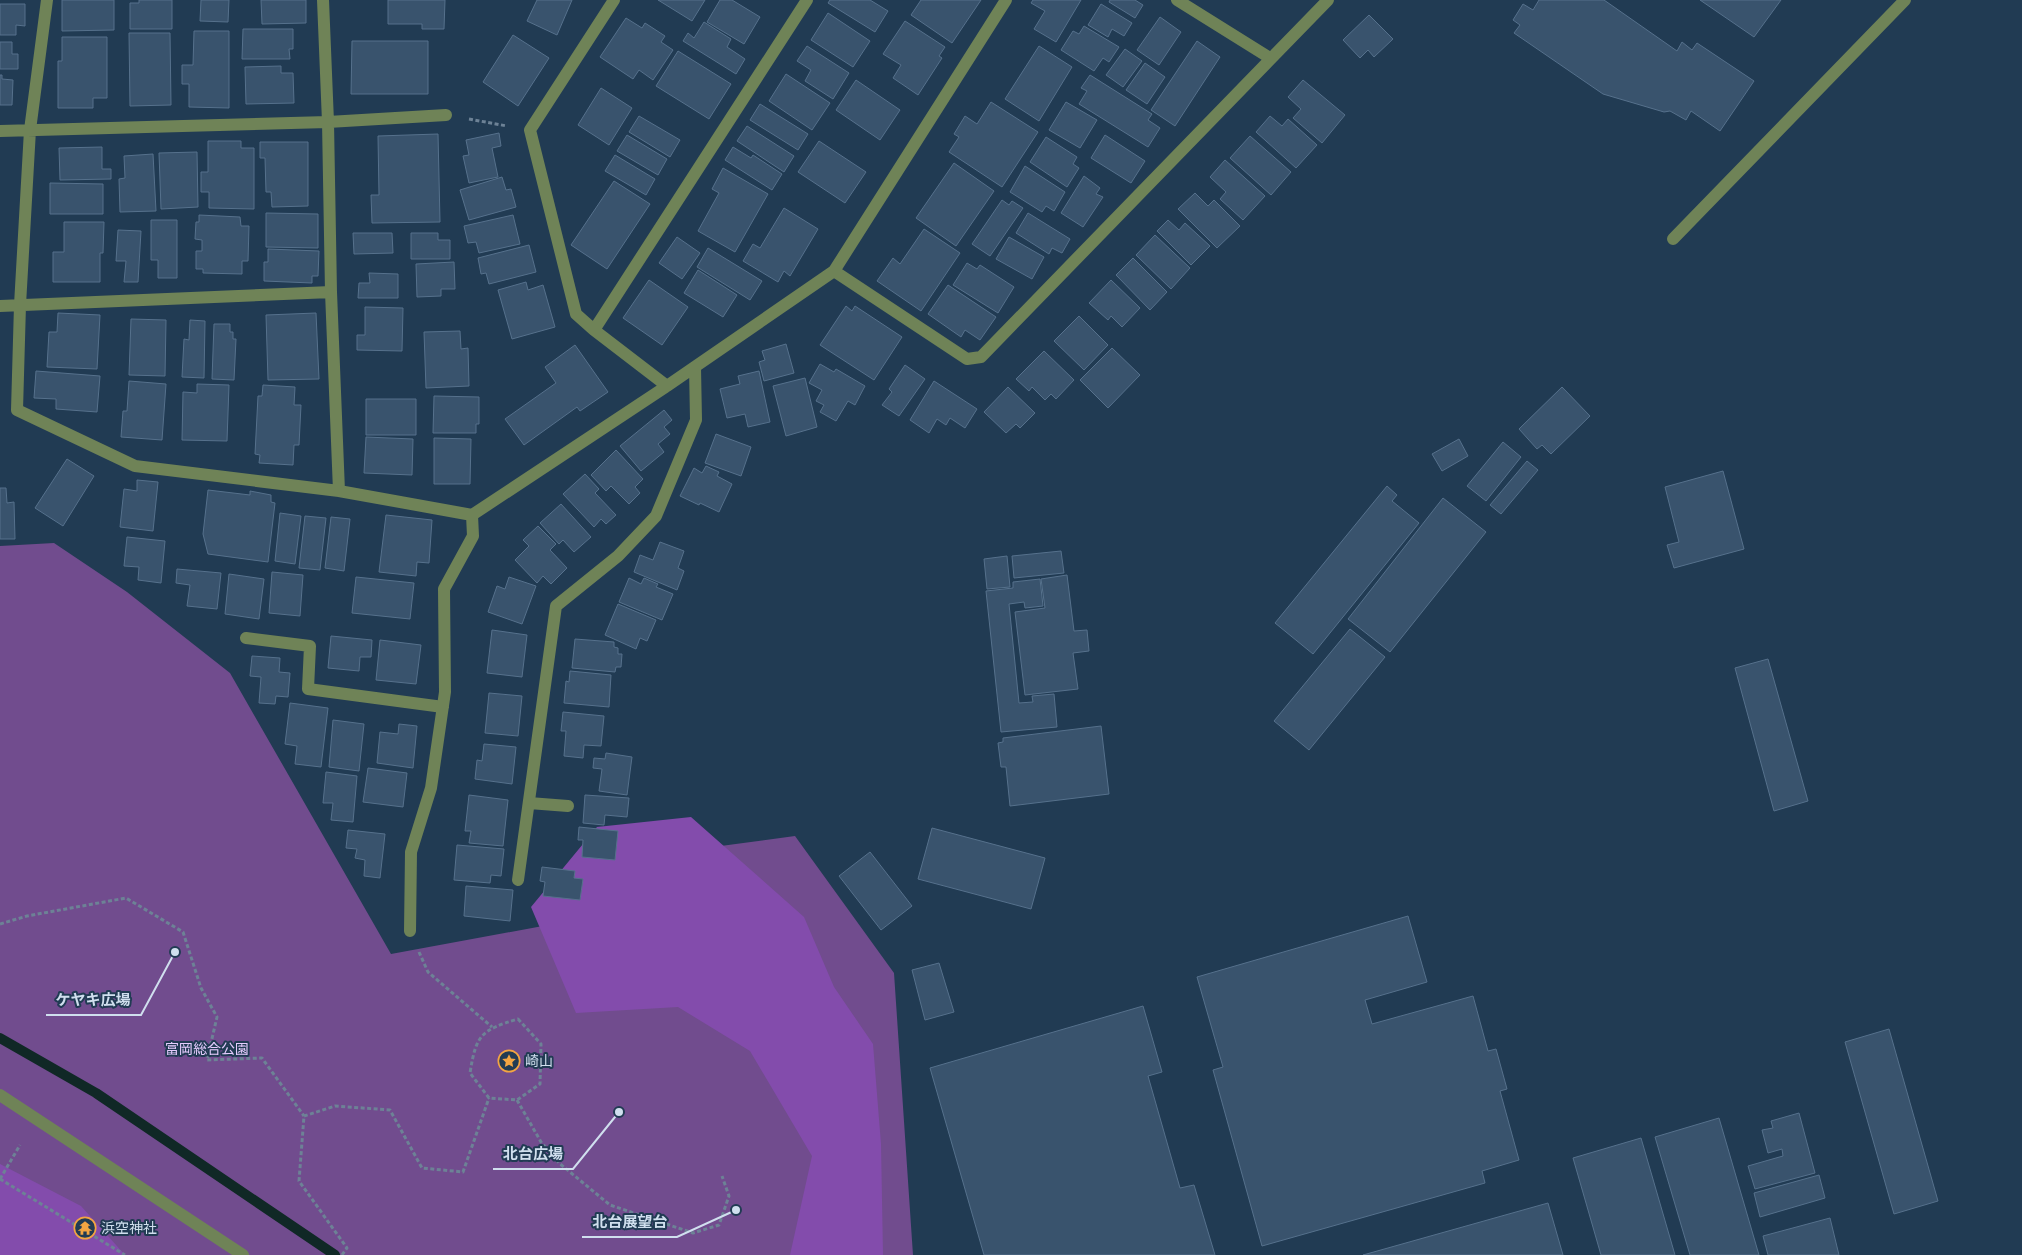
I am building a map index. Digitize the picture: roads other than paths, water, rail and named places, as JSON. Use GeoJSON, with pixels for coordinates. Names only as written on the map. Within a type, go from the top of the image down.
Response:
{"type":"FeatureCollection","features":[{"type":"Feature","properties":{"kind":"street"},"geometry":{"type":"LineString","coordinates":[[47,0],[30,130],[20,305],[18,410],[135,466],[339,491],[472,515],[834,271],[1006,0]]}},
{"type":"Feature","properties":{"kind":"street"},"geometry":{"type":"LineString","coordinates":[[323,0],[328,122],[331,292],[339,491]]}},
{"type":"Feature","properties":{"kind":"street"},"geometry":{"type":"LineString","coordinates":[[614,0],[530,130],[576,314],[666,386]]}},
{"type":"Feature","properties":{"kind":"street"},"geometry":{"type":"LineString","coordinates":[[594,330],[807,0]]}},
{"type":"Feature","properties":{"kind":"street"},"geometry":{"type":"LineString","coordinates":[[1177,0],[1270,58]]}},
{"type":"Feature","properties":{"kind":"street"},"geometry":{"type":"LineString","coordinates":[[834,271],[967,359],[981,357],[1328,0]]}},
{"type":"Feature","properties":{"kind":"street"},"geometry":{"type":"LineString","coordinates":[[1673,240],[1905,0]]}},
{"type":"Feature","properties":{"kind":"street"},"geometry":{"type":"LineString","coordinates":[[0,131],[328,122],[446,115]]}},
{"type":"Feature","properties":{"kind":"street"},"geometry":{"type":"LineString","coordinates":[[0,306],[331,292]]}},
{"type":"Feature","properties":{"kind":"street"},"geometry":{"type":"LineString","coordinates":[[518,880],[556,606],[618,556],[656,516],[696,420],[695,366]]}},
{"type":"Feature","properties":{"kind":"street"},"geometry":{"type":"LineString","coordinates":[[410,931],[411,852],[431,788],[445,692],[444,590],[473,536],[472,515]]}},
{"type":"Feature","properties":{"kind":"street"},"geometry":{"type":"LineString","coordinates":[[246,638],[310,646],[308,689],[443,706]]}},
{"type":"Feature","properties":{"kind":"street"},"geometry":{"type":"LineString","coordinates":[[529,803],[568,806]]}},
{"type":"Feature","properties":{"kind":"street"},"geometry":{"type":"LineString","coordinates":[[0,1095],[243,1255]]}},
{"type":"Feature","properties":{"kind":"waterway"},"geometry":{"type":"LineString","coordinates":[[0,1038],[96,1093],[335,1255]]}},
{"type":"Feature","properties":{"kind":"place","name":"ケヤキ広場"},"geometry":{"type":"Point","coordinates":[175,952]}},
{"type":"Feature","properties":{"kind":"place","name":"崎山"},"geometry":{"type":"Point","coordinates":[509,1061]}},
{"type":"Feature","properties":{"kind":"place","name":"北台広場"},"geometry":{"type":"Point","coordinates":[619,1112]}},
{"type":"Feature","properties":{"kind":"place","name":"北台展望台"},"geometry":{"type":"Point","coordinates":[736,1210]}},
{"type":"Feature","properties":{"kind":"place","name":"浜空神社"},"geometry":{"type":"Point","coordinates":[85,1228]}},
{"type":"Feature","properties":{"kind":"park label","name":"富岡総合公園"},"geometry":{"type":"Point","coordinates":[207,1049]}}]}
